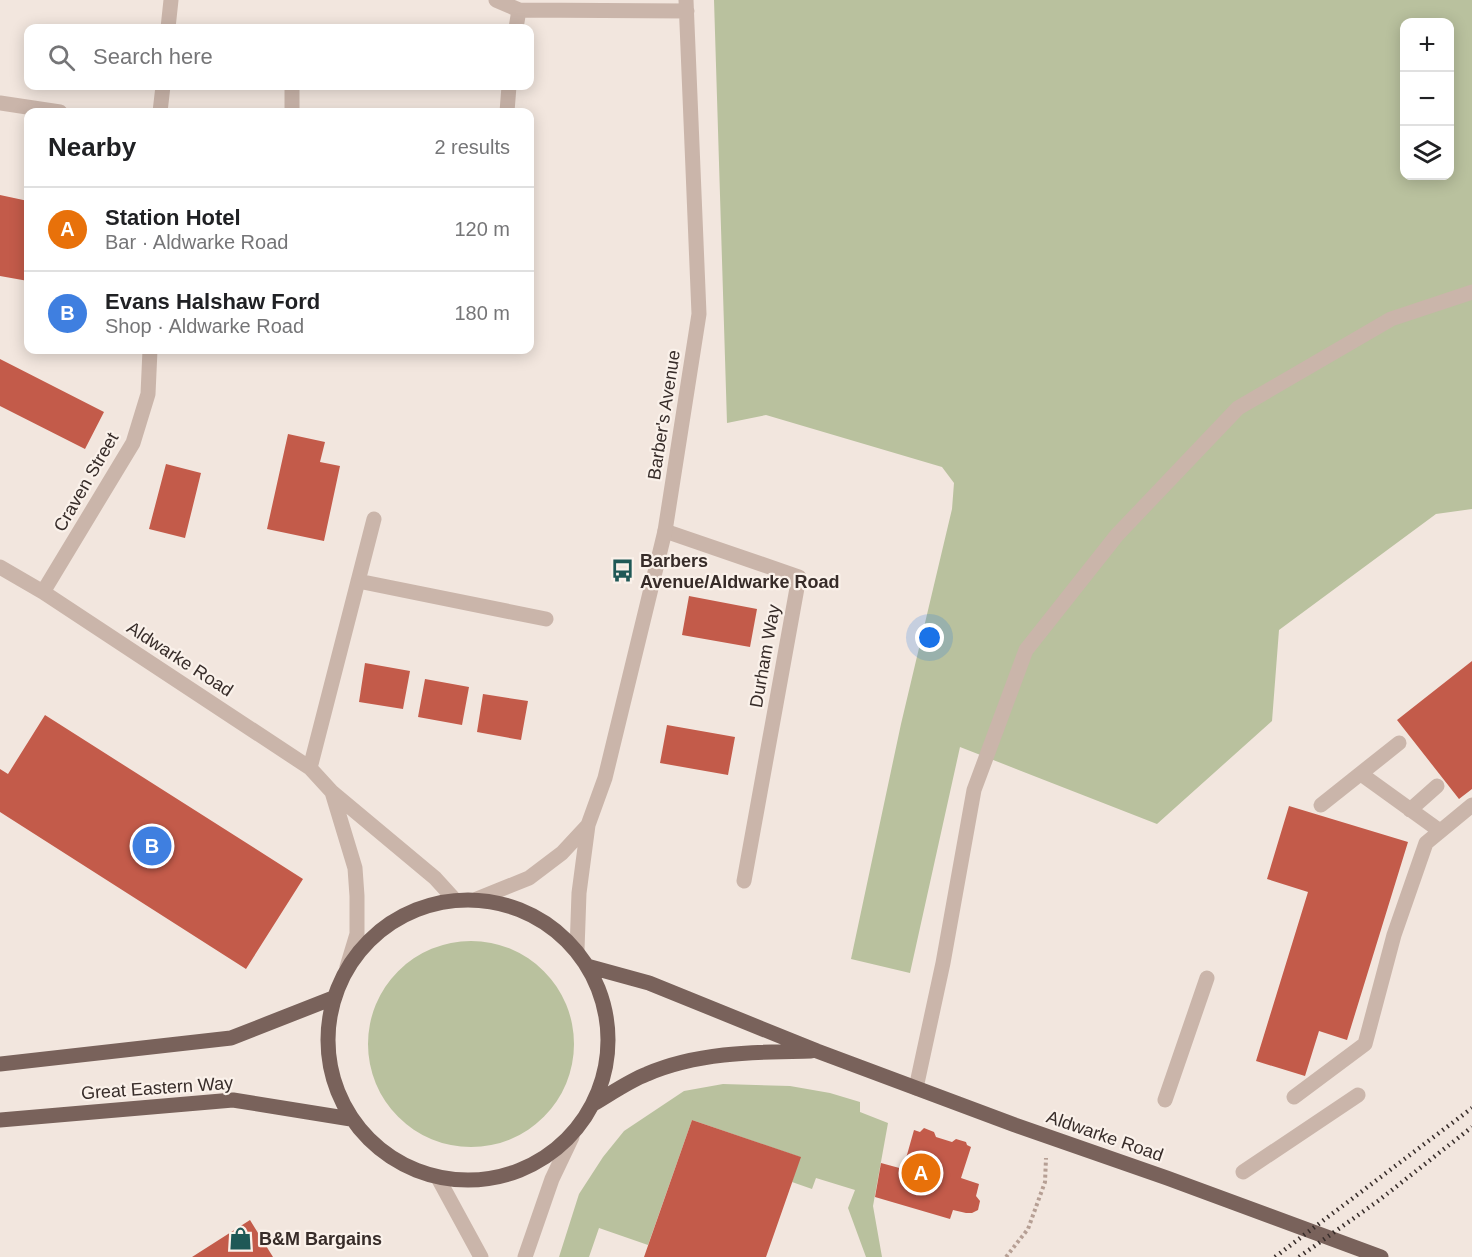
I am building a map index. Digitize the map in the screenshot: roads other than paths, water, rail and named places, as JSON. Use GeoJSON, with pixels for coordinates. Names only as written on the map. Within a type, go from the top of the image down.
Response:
{"type":"FeatureCollection","features":[{"type":"Feature","properties":{"kind":"main road"},"geometry":{"type":"LineString","coordinates":[[477,899],[514,907],[548,924],[577,950],[595,977],[606,1008],[609,1040],[606,1072],[595,1103],[572,1137],[543,1159],[510,1175],[475,1181],[438,1178],[404,1166],[375,1146],[351,1119],[333,1081],[327,1040],[333,998],[347,967],[368,941],[393,921],[423,906],[455,900],[477,899]]}},
{"type":"Feature","properties":{"kind":"main road","name":"Aldwarke Road"},"geometry":{"type":"LineString","coordinates":[[587,966],[649,983],[817,1051],[1381,1257]]}},
{"type":"Feature","properties":{"kind":"main road","name":"Great Eastern Way"},"geometry":{"type":"LineString","coordinates":[[0,1064],[231,1038],[333,998]]}},
{"type":"Feature","properties":{"kind":"main road","name":"Aldwarke Road"},"geometry":{"type":"LineString","coordinates":[[595,1103],[646,1074],[684,1062],[746,1052],[817,1051]]}},
{"type":"Feature","properties":{"kind":"main road","name":"Great Eastern Way"},"geometry":{"type":"LineString","coordinates":[[0,1120],[233,1100],[351,1119]]}},
{"type":"Feature","properties":{"kind":"street"},"geometry":{"type":"LineString","coordinates":[[168,24],[171,0]]}},
{"type":"Feature","properties":{"kind":"street"},"geometry":{"type":"LineString","coordinates":[[496,0],[519,10],[687,6]]}},
{"type":"Feature","properties":{"kind":"street","name":"Barber's Avenue"},"geometry":{"type":"LineString","coordinates":[[577,950],[579,892],[588,825],[605,778],[665,531],[699,314],[687,6]]}},
{"type":"Feature","properties":{"kind":"street"},"geometry":{"type":"LineString","coordinates":[[517,24],[519,10]]}},
{"type":"Feature","properties":{"kind":"street"},"geometry":{"type":"LineString","coordinates":[[160,108],[162,90]]}},
{"type":"Feature","properties":{"kind":"street"},"geometry":{"type":"LineString","coordinates":[[292,90],[292,108]]}},
{"type":"Feature","properties":{"kind":"street"},"geometry":{"type":"LineString","coordinates":[[507,108],[509,90]]}},
{"type":"Feature","properties":{"kind":"street"},"geometry":{"type":"LineString","coordinates":[[0,103],[33,108]]}},
{"type":"Feature","properties":{"kind":"street"},"geometry":{"type":"LineString","coordinates":[[916,1088],[943,963],[974,790],[1026,650],[1117,535],[1238,408],[1391,319],[1472,292]]}},
{"type":"Feature","properties":{"kind":"street","name":"Craven Street"},"geometry":{"type":"LineString","coordinates":[[43,592],[133,443],[148,394],[150,354]]}},
{"type":"Feature","properties":{"kind":"street"},"geometry":{"type":"LineString","coordinates":[[310,768],[374,519]]}},
{"type":"Feature","properties":{"kind":"street","name":"Durham Way"},"geometry":{"type":"LineString","coordinates":[[665,531],[799,578],[744,881]]}},
{"type":"Feature","properties":{"kind":"street","name":"Aldwarke Road"},"geometry":{"type":"LineString","coordinates":[[0,567],[43,592],[310,768],[332,792],[435,878],[455,900]]}},
{"type":"Feature","properties":{"kind":"street"},"geometry":{"type":"LineString","coordinates":[[358,581],[546,619]]}},
{"type":"Feature","properties":{"kind":"street"},"geometry":{"type":"LineString","coordinates":[[1321,805],[1399,743]]}},
{"type":"Feature","properties":{"kind":"street"},"geometry":{"type":"LineString","coordinates":[[1360,774],[1440,831]]}},
{"type":"Feature","properties":{"kind":"street"},"geometry":{"type":"LineString","coordinates":[[1410,810],[1437,786]]}},
{"type":"Feature","properties":{"kind":"street","name":"Aldwarke Road"},"geometry":{"type":"LineString","coordinates":[[332,792],[356,878],[357,934],[347,967]]}},
{"type":"Feature","properties":{"kind":"street"},"geometry":{"type":"LineString","coordinates":[[1294,1097],[1365,1044],[1394,935],[1426,843],[1472,806]]}},
{"type":"Feature","properties":{"kind":"street","name":"Barber's Avenue"},"geometry":{"type":"LineString","coordinates":[[477,899],[529,878],[562,853],[588,825]]}},
{"type":"Feature","properties":{"kind":"street"},"geometry":{"type":"LineString","coordinates":[[1165,1100],[1207,978]]}},
{"type":"Feature","properties":{"kind":"street"},"geometry":{"type":"LineString","coordinates":[[1243,1172],[1358,1095]]}},
{"type":"Feature","properties":{"kind":"street"},"geometry":{"type":"LineString","coordinates":[[525,1257],[552,1179],[572,1137]]}},
{"type":"Feature","properties":{"kind":"street"},"geometry":{"type":"LineString","coordinates":[[438,1178],[481,1257]]}},
{"type":"Feature","properties":{"kind":"railway"},"geometry":{"type":"LineString","coordinates":[[1275,1257],[1472,1108]]}},
{"type":"Feature","properties":{"kind":"railway"},"geometry":{"type":"LineString","coordinates":[[1299,1257],[1378,1201],[1472,1127]]}},
{"type":"Feature","properties":{"kind":"place","name":"Barbers Avenue/Aldwarke Road"},"geometry":{"type":"Point","coordinates":[622,571]}},
{"type":"Feature","properties":{"kind":"place","name":"Evans Halshaw Ford"},"geometry":{"type":"Point","coordinates":[152,846]}},
{"type":"Feature","properties":{"kind":"place","name":"Station Hotel"},"geometry":{"type":"Point","coordinates":[921,1173]}},
{"type":"Feature","properties":{"kind":"place","name":"B&M Bargains"},"geometry":{"type":"Point","coordinates":[241,1239]}}]}
